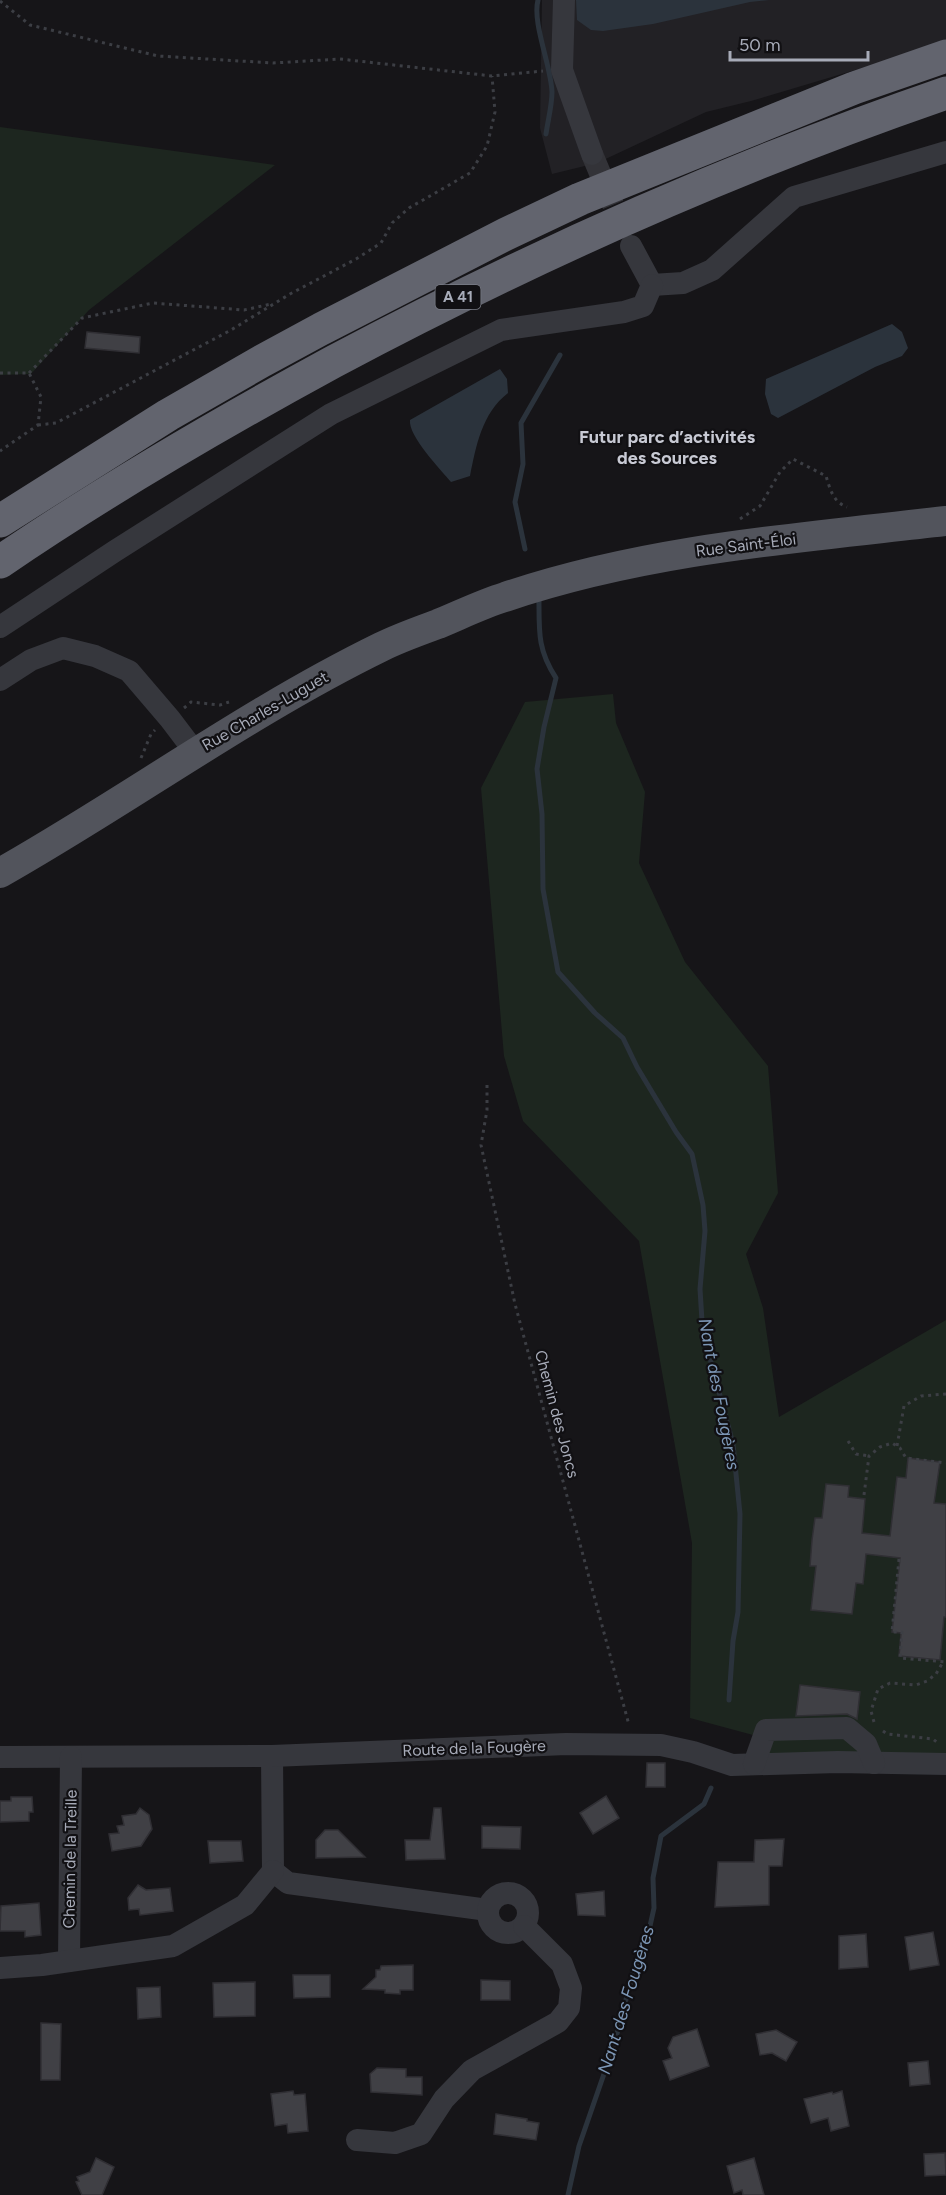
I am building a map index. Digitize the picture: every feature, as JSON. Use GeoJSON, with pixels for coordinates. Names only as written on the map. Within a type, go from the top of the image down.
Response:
{"type":"FeatureCollection","features":[{"type":"Feature","properties":{"kind":"highway"},"geometry":{"type":"LineString","coordinates":[[819,102],[946,42]]}},
{"type":"Feature","properties":{"kind":"highway","name":"A 41"},"geometry":{"type":"LineString","coordinates":[[0,521],[168,415],[311,334],[506,234],[580,200],[819,102],[946,56]]}},
{"type":"Feature","properties":{"kind":"highway","name":"A 41"},"geometry":{"type":"LineString","coordinates":[[0,562],[187,444],[408,322],[521,266],[622,220],[781,153],[946,93]]}},
{"type":"Feature","properties":{"kind":"main road","name":"Rue Saint-Éloi"},"geometry":{"type":"LineString","coordinates":[[548,584],[611,568],[699,551],[946,521]]}},
{"type":"Feature","properties":{"kind":"main road","name":"Rue Charles-Luguet"},"geometry":{"type":"LineString","coordinates":[[0,873],[70,833],[195,752],[296,691],[383,646],[504,597],[548,584]]}},
{"type":"Feature","properties":{"kind":"street"},"geometry":{"type":"LineString","coordinates":[[564,0],[562,70],[592,154]]}},
{"type":"Feature","properties":{"kind":"street"},"geometry":{"type":"LineString","coordinates":[[651,285],[683,283],[712,270],[794,197],[946,152]]}},
{"type":"Feature","properties":{"kind":"street"},"geometry":{"type":"LineString","coordinates":[[0,627],[125,544],[331,414],[501,330],[624,312],[643,306],[651,285],[631,246]]}},
{"type":"Feature","properties":{"kind":"street"},"geometry":{"type":"LineString","coordinates":[[0,680],[31,660],[63,648],[95,656],[129,671],[195,752]]}},
{"type":"Feature","properties":{"kind":"street"},"geometry":{"type":"LineString","coordinates":[[754,1764],[766,1730],[847,1728],[866,1744],[874,1763]]}},
{"type":"Feature","properties":{"kind":"street","name":"Route de la Fougère"},"geometry":{"type":"LineString","coordinates":[[0,1757],[272,1756],[566,1744],[662,1745],[732,1765],[942,1764]]}},
{"type":"Feature","properties":{"kind":"street"},"geometry":{"type":"LineString","coordinates":[[0,1968],[173,1946],[244,1905],[273,1871],[272,1756]]}},
{"type":"Feature","properties":{"kind":"street","name":"Chemin de la Treille"},"geometry":{"type":"LineString","coordinates":[[69,1961],[71,1757]]}},
{"type":"Feature","properties":{"kind":"street"},"geometry":{"type":"LineString","coordinates":[[273,1871],[288,1883],[488,1910]]}},
{"type":"Feature","properties":{"kind":"street"},"geometry":{"type":"LineString","coordinates":[[506,1892],[525,1900],[529,1914],[524,1926],[513,1933],[500,1932],[490,1923],[488,1910],[494,1898],[506,1892]]}},
{"type":"Feature","properties":{"kind":"street"},"geometry":{"type":"LineString","coordinates":[[357,2140],[395,2143],[421,2134],[444,2099],[472,2070],[558,2022],[569,2008],[571,1988],[562,1964],[524,1926]]}},
{"type":"Feature","properties":{"kind":"path"},"geometry":{"type":"LineString","coordinates":[[0,2],[30,25],[158,56],[273,63],[340,59],[492,76],[562,70]]}},
{"type":"Feature","properties":{"kind":"path"},"geometry":{"type":"LineString","coordinates":[[0,451],[38,425],[57,423],[231,330],[381,243],[392,223],[409,208],[470,174],[487,146],[495,112],[492,76]]}},
{"type":"Feature","properties":{"kind":"path"},"geometry":{"type":"LineString","coordinates":[[0,374],[28,373],[82,318],[153,303],[244,310],[274,304]]}},
{"type":"Feature","properties":{"kind":"path"},"geometry":{"type":"LineString","coordinates":[[28,373],[41,397],[38,425]]}},
{"type":"Feature","properties":{"kind":"path","name":"Chemin des Joncs"},"geometry":{"type":"LineString","coordinates":[[487,1085],[487,1110],[481,1145],[515,1304],[633,1745]]}},
{"type":"Feature","properties":{"kind":"path"},"geometry":{"type":"LineString","coordinates":[[897,1446],[904,1406],[921,1396],[946,1394]]}},
{"type":"Feature","properties":{"kind":"path"},"geometry":{"type":"LineString","coordinates":[[848,1441],[856,1454],[869,1456]]}},
{"type":"Feature","properties":{"kind":"path"},"geometry":{"type":"LineString","coordinates":[[864,1495],[869,1456],[880,1447],[892,1443],[906,1458],[946,1462]]}},
{"type":"Feature","properties":{"kind":"path"},"geometry":{"type":"LineString","coordinates":[[899,1559],[892,1632],[902,1632],[900,1658],[944,1662],[927,1682],[916,1685],[890,1683],[878,1689],[871,1712],[873,1721],[888,1734],[933,1739],[939,1742],[942,1764]]}},
{"type":"Feature","properties":{"kind":"shaded area"},"geometry":{"type":"Polygon","coordinates":[[[542,0],[946,0],[946,43],[751,101],[706,112],[597,163],[552,174],[540,128],[542,0]]]}},
{"type":"Feature","properties":{"kind":"shaded area"},"geometry":{"type":"Polygon","coordinates":[[[576,0],[769,0],[750,2],[653,24],[603,31],[591,30],[577,20],[576,0]]]}},
{"type":"Feature","properties":{"kind":"shaded area"},"geometry":{"type":"Polygon","coordinates":[[[0,127],[275,165],[89,310],[31,374],[0,375],[0,127]]]}},
{"type":"Feature","properties":{"kind":"shaded area"},"geometry":{"type":"Polygon","coordinates":[[[892,324],[902,332],[908,348],[902,356],[875,367],[778,418],[771,414],[765,394],[766,379],[892,324]]]}},
{"type":"Feature","properties":{"kind":"shaded area"},"geometry":{"type":"Polygon","coordinates":[[[500,369],[507,379],[508,393],[499,401],[486,420],[470,476],[451,482],[419,443],[410,420],[500,369]]]}},
{"type":"Feature","properties":{"kind":"shaded area"},"geometry":{"type":"Polygon","coordinates":[[[613,694],[616,723],[645,792],[639,863],[685,962],[768,1066],[778,1193],[746,1254],[763,1308],[779,1417],[946,1320],[946,1755],[749,1753],[753,1735],[690,1718],[692,1543],[639,1241],[523,1121],[504,1056],[481,788],[525,702],[613,694]]]}},
{"type":"Feature","properties":{"kind":"building"},"geometry":{"type":"Polygon","coordinates":[[[87,332],[140,337],[139,353],[85,348],[87,332]]]}},
{"type":"Feature","properties":{"kind":"building"},"geometry":{"type":"Polygon","coordinates":[[[908,1458],[940,1462],[934,1503],[946,1504],[946,1617],[944,1617],[940,1660],[899,1656],[901,1633],[892,1632],[900,1558],[866,1554],[863,1584],[856,1583],[852,1614],[811,1610],[816,1566],[810,1566],[812,1540],[815,1518],[822,1518],[826,1484],[849,1486],[848,1497],[865,1499],[862,1533],[890,1536],[897,1477],[906,1478],[908,1458]]]}},
{"type":"Feature","properties":{"kind":"building"},"geometry":{"type":"Polygon","coordinates":[[[800,1685],[860,1692],[857,1719],[847,1714],[796,1716],[800,1685]]]}},
{"type":"Feature","properties":{"kind":"building"},"geometry":{"type":"Polygon","coordinates":[[[647,1763],[665,1763],[665,1787],[646,1787],[647,1763]]]}},
{"type":"Feature","properties":{"kind":"building"},"geometry":{"type":"Polygon","coordinates":[[[606,1796],[619,1818],[593,1834],[580,1813],[606,1796]]]}},
{"type":"Feature","properties":{"kind":"building"},"geometry":{"type":"Polygon","coordinates":[[[11,1797],[32,1797],[33,1812],[29,1812],[29,1821],[0,1822],[0,1801],[11,1801],[11,1797]]]}},
{"type":"Feature","properties":{"kind":"building"},"geometry":{"type":"Polygon","coordinates":[[[140,1808],[149,1815],[152,1829],[141,1846],[112,1851],[109,1834],[119,1833],[117,1826],[124,1825],[122,1816],[136,1814],[140,1808]]]}},
{"type":"Feature","properties":{"kind":"building"},"geometry":{"type":"Polygon","coordinates":[[[434,1808],[441,1808],[445,1859],[406,1860],[405,1840],[430,1840],[434,1808]]]}},
{"type":"Feature","properties":{"kind":"building"},"geometry":{"type":"Polygon","coordinates":[[[482,1826],[521,1827],[520,1849],[482,1848],[482,1826]]]}},
{"type":"Feature","properties":{"kind":"building"},"geometry":{"type":"Polygon","coordinates":[[[325,1830],[338,1830],[365,1857],[316,1858],[316,1840],[325,1830]]]}},
{"type":"Feature","properties":{"kind":"building"},"geometry":{"type":"Polygon","coordinates":[[[784,1839],[782,1866],[769,1866],[769,1905],[715,1907],[718,1862],[754,1862],[755,1840],[784,1839]]]}},
{"type":"Feature","properties":{"kind":"building"},"geometry":{"type":"Polygon","coordinates":[[[208,1841],[241,1841],[243,1861],[210,1863],[208,1841]]]}},
{"type":"Feature","properties":{"kind":"building"},"geometry":{"type":"Polygon","coordinates":[[[138,1885],[146,1890],[170,1888],[173,1911],[140,1915],[139,1909],[129,1910],[128,1898],[138,1885]]]}},
{"type":"Feature","properties":{"kind":"building"},"geometry":{"type":"Polygon","coordinates":[[[604,1891],[605,1916],[578,1915],[576,1894],[604,1891]]]}},
{"type":"Feature","properties":{"kind":"building"},"geometry":{"type":"Polygon","coordinates":[[[39,1903],[41,1935],[25,1937],[25,1931],[0,1931],[1,1906],[39,1903]]]}},
{"type":"Feature","properties":{"kind":"building"},"geometry":{"type":"Polygon","coordinates":[[[933,1932],[939,1965],[910,1970],[905,1937],[933,1932]]]}},
{"type":"Feature","properties":{"kind":"building"},"geometry":{"type":"Polygon","coordinates":[[[866,1934],[868,1967],[839,1969],[839,1936],[866,1934]]]}},
{"type":"Feature","properties":{"kind":"building"},"geometry":{"type":"Polygon","coordinates":[[[413,1965],[413,1990],[400,1990],[400,1994],[385,1993],[385,1990],[363,1989],[376,1977],[376,1970],[380,1970],[381,1966],[413,1965]]]}},
{"type":"Feature","properties":{"kind":"building"},"geometry":{"type":"Polygon","coordinates":[[[293,1975],[330,1975],[330,1997],[294,1998],[293,1975]]]}},
{"type":"Feature","properties":{"kind":"building"},"geometry":{"type":"Polygon","coordinates":[[[481,1980],[510,1981],[510,2000],[481,2000],[481,1980]]]}},
{"type":"Feature","properties":{"kind":"building"},"geometry":{"type":"Polygon","coordinates":[[[255,1982],[255,2016],[214,2017],[213,1983],[255,1982]]]}},
{"type":"Feature","properties":{"kind":"building"},"geometry":{"type":"Polygon","coordinates":[[[160,1987],[161,2017],[138,2019],[137,1988],[160,1987]]]}},
{"type":"Feature","properties":{"kind":"building"},"geometry":{"type":"Polygon","coordinates":[[[41,2023],[61,2024],[60,2080],[41,2080],[41,2023]]]}},
{"type":"Feature","properties":{"kind":"building"},"geometry":{"type":"Polygon","coordinates":[[[697,2029],[709,2066],[670,2080],[663,2061],[672,2058],[668,2048],[673,2037],[697,2029]]]}},
{"type":"Feature","properties":{"kind":"building"},"geometry":{"type":"Polygon","coordinates":[[[776,2030],[797,2042],[786,2061],[772,2053],[760,2055],[756,2034],[776,2030]]]}},
{"type":"Feature","properties":{"kind":"building"},"geometry":{"type":"Polygon","coordinates":[[[928,2061],[930,2084],[910,2086],[908,2063],[928,2061]]]}},
{"type":"Feature","properties":{"kind":"building"},"geometry":{"type":"Polygon","coordinates":[[[377,2068],[406,2069],[406,2077],[422,2077],[422,2095],[371,2092],[370,2074],[377,2068]]]}},
{"type":"Feature","properties":{"kind":"building"},"geometry":{"type":"Polygon","coordinates":[[[293,2091],[294,2095],[305,2094],[308,2131],[288,2133],[287,2124],[275,2126],[271,2094],[293,2091]]]}},
{"type":"Feature","properties":{"kind":"building"},"geometry":{"type":"Polygon","coordinates":[[[842,2091],[849,2126],[831,2131],[828,2118],[811,2123],[804,2099],[842,2091]]]}},
{"type":"Feature","properties":{"kind":"building"},"geometry":{"type":"Polygon","coordinates":[[[496,2114],[539,2123],[536,2140],[494,2134],[496,2114]]]}},
{"type":"Feature","properties":{"kind":"building"},"geometry":{"type":"Polygon","coordinates":[[[945,2153],[946,2175],[925,2176],[924,2154],[945,2153]]]}},
{"type":"Feature","properties":{"kind":"building"},"geometry":{"type":"Polygon","coordinates":[[[96,2158],[114,2167],[102,2195],[82,2195],[76,2182],[79,2181],[77,2177],[90,2172],[96,2158]]]}},
{"type":"Feature","properties":{"kind":"building"},"geometry":{"type":"Polygon","coordinates":[[[754,2158],[764,2195],[743,2195],[742,2190],[734,2193],[727,2166],[754,2158]]]}},
{"type":"Feature","properties":{"kind":"waterway","name":"Nant des Fougères"},"geometry":{"type":"LineString","coordinates":[[538,0],[538,20],[552,92],[546,134]]}},
{"type":"Feature","properties":{"kind":"waterway","name":"Nant des Fougères"},"geometry":{"type":"LineString","coordinates":[[525,549],[515,502],[523,464],[521,423],[560,355]]}},
{"type":"Feature","properties":{"kind":"waterway","name":"Nant des Fougères"},"geometry":{"type":"LineString","coordinates":[[539,601],[543,650],[556,678],[537,769],[542,814],[543,889],[558,972],[595,1013],[623,1038],[637,1067],[692,1154],[703,1205],[705,1231],[700,1289],[702,1321],[733,1444],[740,1514],[738,1612],[733,1641],[729,1700]]}},
{"type":"Feature","properties":{"kind":"waterway","name":"Nant des Fougères"},"geometry":{"type":"LineString","coordinates":[[568,2195],[579,2146],[614,2045],[633,1973],[650,1926],[654,1908],[653,1878],[661,1836],[704,1804],[711,1788]]}},
{"type":"Feature","properties":{"kind":"tunnel"},"geometry":{"type":"LineString","coordinates":[[592,154],[625,233]]}},
{"type":"Feature","properties":{"kind":"district","name":"Futur parc d’activités des Sources"},"geometry":{"type":"Point","coordinates":[667,447]}}]}
